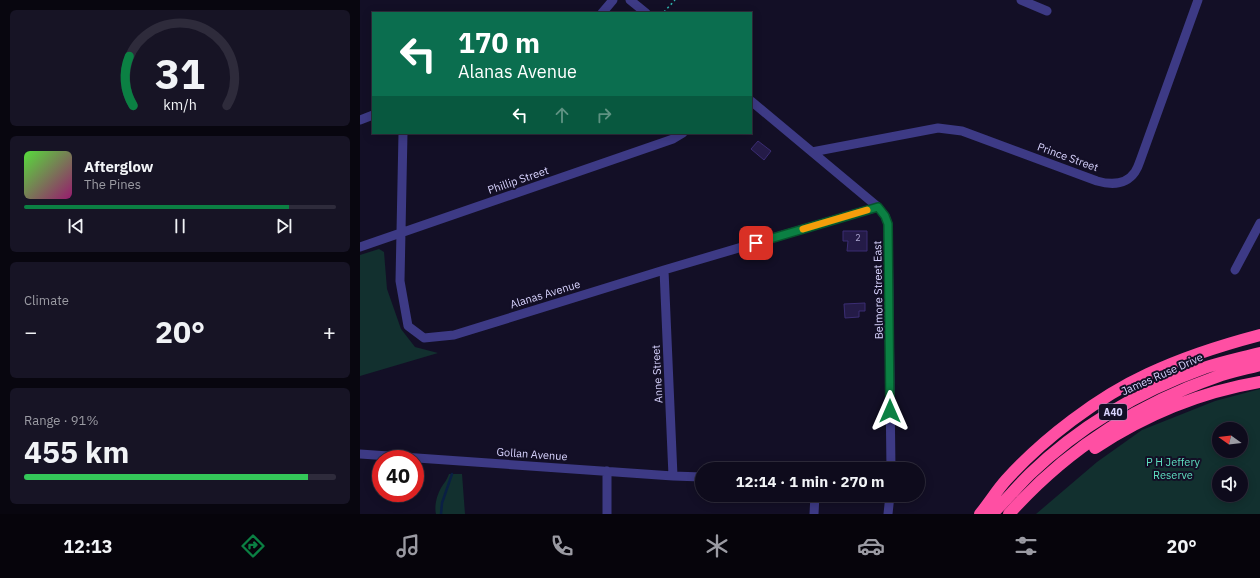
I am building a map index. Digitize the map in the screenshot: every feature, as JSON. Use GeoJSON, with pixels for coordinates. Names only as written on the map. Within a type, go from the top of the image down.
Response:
{"type":"FeatureCollection","features":[{"type":"Feature","properties":{"kind":"highway"},"geometry":{"type":"LineString","coordinates":[[980,514],[1005,481],[1027,458],[1096,404],[1123,387],[1161,368],[1232,342],[1260,335]]}},
{"type":"Feature","properties":{"kind":"highway","name":"James Ruse Drive"},"geometry":{"type":"LineString","coordinates":[[992,514],[1030,474],[1051,456],[1077,435],[1126,404],[1152,390],[1204,368],[1260,353]]}},
{"type":"Feature","properties":{"kind":"highway","name":"James Ruse Drive"},"geometry":{"type":"LineString","coordinates":[[1009,514],[1038,483],[1061,463],[1111,427],[1158,401],[1188,388],[1216,377],[1260,365]]}},
{"type":"Feature","properties":{"kind":"highway"},"geometry":{"type":"LineString","coordinates":[[1015,514],[1066,469],[1114,435],[1137,422],[1163,410],[1192,400],[1221,391],[1260,382]]}},
{"type":"Feature","properties":{"kind":"street"},"geometry":{"type":"LineString","coordinates":[[603,12],[613,0]]}},
{"type":"Feature","properties":{"kind":"street"},"geometry":{"type":"LineString","coordinates":[[630,0],[645,12]]}},
{"type":"Feature","properties":{"kind":"street"},"geometry":{"type":"LineString","coordinates":[[1021,0],[1047,11]]}},
{"type":"Feature","properties":{"kind":"street","name":"Prince Street"},"geometry":{"type":"LineString","coordinates":[[812,152],[938,128],[950,129],[1098,181],[1108,184],[1119,183],[1134,173],[1140,161],[1198,0]]}},
{"type":"Feature","properties":{"kind":"street","name":"Belmore Street East"},"geometry":{"type":"LineString","coordinates":[[752,103],[878,207],[885,216],[888,224],[891,462]]}},
{"type":"Feature","properties":{"kind":"street"},"geometry":{"type":"LineString","coordinates":[[360,120],[372,115]]}},
{"type":"Feature","properties":{"kind":"street","name":"Alanas Avenue"},"geometry":{"type":"LineString","coordinates":[[403,134],[400,281],[408,326],[424,338],[454,335],[664,270],[878,207]]}},
{"type":"Feature","properties":{"kind":"street","name":"Phillip Street"},"geometry":{"type":"LineString","coordinates":[[360,247],[673,139],[681,134]]}},
{"type":"Feature","properties":{"kind":"street"},"geometry":{"type":"LineString","coordinates":[[1235,270],[1260,223]]}},
{"type":"Feature","properties":{"kind":"street","name":"Anne Street"},"geometry":{"type":"LineString","coordinates":[[664,270],[673,476]]}},
{"type":"Feature","properties":{"kind":"street","name":"Gollan Avenue"},"geometry":{"type":"LineString","coordinates":[[360,454],[695,477]]}},
{"type":"Feature","properties":{"kind":"street"},"geometry":{"type":"LineString","coordinates":[[607,471],[607,514]]}},
{"type":"Feature","properties":{"kind":"street"},"geometry":{"type":"LineString","coordinates":[[814,514],[815,502]]}},
{"type":"Feature","properties":{"kind":"street"},"geometry":{"type":"LineString","coordinates":[[888,514],[889,502]]}},
{"type":"Feature","properties":{"kind":"path"},"geometry":{"type":"LineString","coordinates":[[664,12],[675,0]]}},
{"type":"Feature","properties":{"kind":"green space"},"geometry":{"type":"Polygon","coordinates":[[[379,249],[384,252],[387,289],[401,329],[415,347],[438,353],[360,376],[360,255],[379,249]]]}},
{"type":"Feature","properties":{"kind":"green space","name":"P H Jeffery Reserve"},"geometry":{"type":"Polygon","coordinates":[[[1260,389],[1260,514],[1036,514],[1097,462],[1142,430],[1215,401],[1260,389]]]}},
{"type":"Feature","properties":{"kind":"green space"},"geometry":{"type":"Polygon","coordinates":[[[449,474],[462,474],[465,514],[436,514],[435,508],[437,497],[449,474]]]}},
{"type":"Feature","properties":{"kind":"building"},"geometry":{"type":"Polygon","coordinates":[[[758,141],[771,151],[764,160],[751,149],[758,141]]]}},
{"type":"Feature","properties":{"kind":"building"},"geometry":{"type":"Polygon","coordinates":[[[843,231],[867,231],[867,251],[847,251],[848,241],[843,241],[843,231]]]}},
{"type":"Feature","properties":{"kind":"building"},"geometry":{"type":"Polygon","coordinates":[[[865,303],[865,311],[859,311],[859,317],[845,318],[844,304],[865,303]]]}},
{"type":"Feature","properties":{"kind":"waterway"},"geometry":{"type":"LineString","coordinates":[[441,514],[442,503],[452,474]]}},
{"type":"Feature","properties":{"kind":"slow traffic"},"geometry":{"type":"LineString","coordinates":[[803,229],[867,210]]}},
{"type":"Feature","properties":{"kind":"route"},"geometry":{"type":"LineString","coordinates":[[756,243],[878,207],[885,216],[888,224],[890,411]]}}]}
